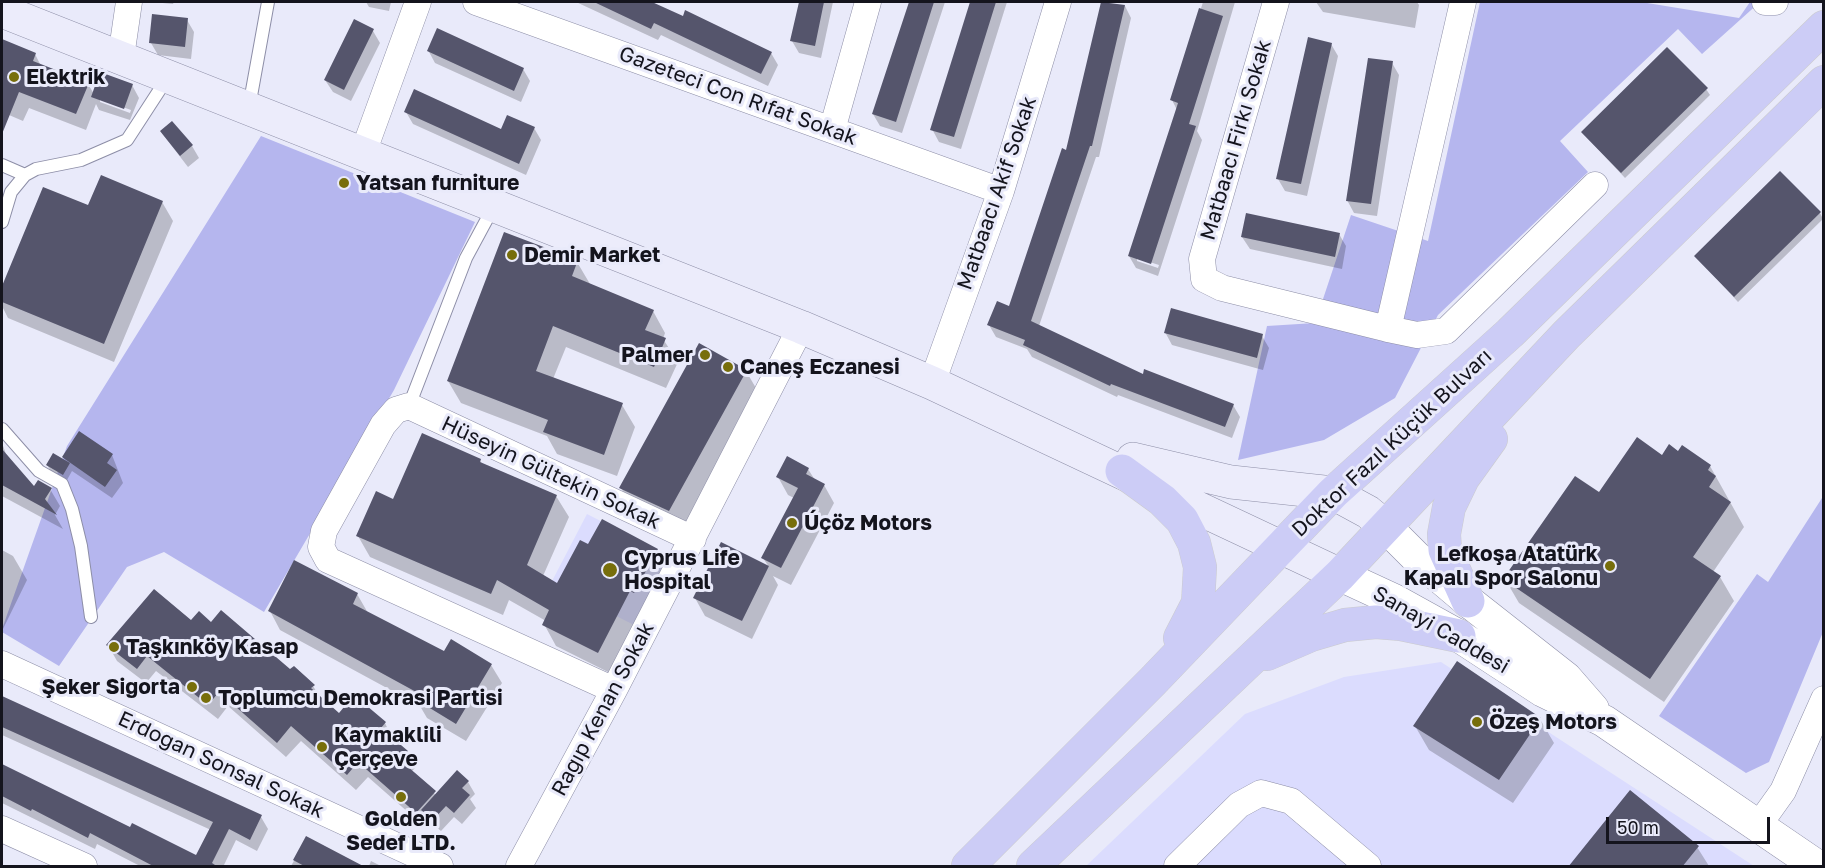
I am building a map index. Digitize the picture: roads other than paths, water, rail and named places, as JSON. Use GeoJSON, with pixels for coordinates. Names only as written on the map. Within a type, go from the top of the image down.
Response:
{"type":"FeatureCollection","features":[{"type":"Feature","properties":{"kind":"highway","name":"Doktor Fazıl Küçük Bulvarı"},"geometry":{"type":"LineString","coordinates":[[968,867],[1154,681],[1334,493],[1510,333],[1824,27]]}},
{"type":"Feature","properties":{"kind":"highway","name":"Doktor Fazıl Küçük Bulvarı"},"geometry":{"type":"LineString","coordinates":[[1340,575],[1566,335],[1824,82]]}},
{"type":"Feature","properties":{"kind":"highway"},"geometry":{"type":"LineString","coordinates":[[1468,601],[1445,550],[1444,534],[1449,507],[1463,478],[1566,335]]}},
{"type":"Feature","properties":{"kind":"highway"},"geometry":{"type":"LineString","coordinates":[[1122,471],[1161,500],[1182,520],[1194,543],[1200,567],[1198,603],[1154,681]]}},
{"type":"Feature","properties":{"kind":"highway"},"geometry":{"type":"LineString","coordinates":[[1033,867],[1340,575]]}},
{"type":"Feature","properties":{"kind":"highway"},"geometry":{"type":"LineString","coordinates":[[1249,662],[1311,635],[1346,625],[1401,624],[1459,636]]}},
{"type":"Feature","properties":{"kind":"main road"},"geometry":{"type":"LineString","coordinates":[[2,11],[801,327],[932,383],[1340,575]]}},
{"type":"Feature","properties":{"kind":"main road"},"geometry":{"type":"LineString","coordinates":[[1044,437],[1221,480],[1261,487],[1334,493],[1368,513],[1384,526]]}},
{"type":"Feature","properties":{"kind":"street"},"geometry":{"type":"LineString","coordinates":[[121,57],[129,2]]}},
{"type":"Feature","properties":{"kind":"street"},"geometry":{"type":"LineString","coordinates":[[363,153],[418,2]]}},
{"type":"Feature","properties":{"kind":"street","name":"Gazeteci Con Rıfat Sokak"},"geometry":{"type":"LineString","coordinates":[[476,2],[1001,191]]}},
{"type":"Feature","properties":{"kind":"street"},"geometry":{"type":"LineString","coordinates":[[832,130],[868,2]]}},
{"type":"Feature","properties":{"kind":"street","name":"Matbaacı Akif Sokak"},"geometry":{"type":"LineString","coordinates":[[932,383],[1001,191],[1058,2]]}},
{"type":"Feature","properties":{"kind":"street","name":"Matbaacı Firkı Sokak"},"geometry":{"type":"LineString","coordinates":[[1276,2],[1202,259],[1204,279],[1222,288],[1388,329]]}},
{"type":"Feature","properties":{"kind":"street"},"geometry":{"type":"LineString","coordinates":[[1463,2],[1388,329],[1418,335],[1446,331],[1595,185]]}},
{"type":"Feature","properties":{"kind":"street","name":"Ragıp Kenan Sokak"},"geometry":{"type":"LineString","coordinates":[[519,867],[693,539],[801,327]]}},
{"type":"Feature","properties":{"kind":"street"},"geometry":{"type":"LineString","coordinates":[[409,406],[396,410],[383,424],[324,531],[321,547],[328,560],[614,690]]}},
{"type":"Feature","properties":{"kind":"street","name":"Hüseyin Gültekin Sokak"},"geometry":{"type":"LineString","coordinates":[[409,406],[693,539]]}},
{"type":"Feature","properties":{"kind":"street","name":"Sanayi Caddesi"},"geometry":{"type":"LineString","coordinates":[[1384,526],[1417,558],[1468,601],[1566,678],[1604,721]]}},
{"type":"Feature","properties":{"kind":"street","name":"Sanayi Caddesi"},"geometry":{"type":"LineString","coordinates":[[1340,575],[1394,600],[1459,636],[1543,691],[1604,721],[1817,867]]}},
{"type":"Feature","properties":{"kind":"street","name":"Erdoğan Sonsal Sokak"},"geometry":{"type":"LineString","coordinates":[[2,664],[440,867]]}},
{"type":"Feature","properties":{"kind":"street"},"geometry":{"type":"LineString","coordinates":[[1758,826],[1784,791],[1824,699]]}},
{"type":"Feature","properties":{"kind":"street"},"geometry":{"type":"LineString","coordinates":[[1177,867],[1239,805],[1261,793],[1291,801],[1368,867]]}},
{"type":"Feature","properties":{"kind":"street"},"geometry":{"type":"LineString","coordinates":[[2,829],[84,867]]}},
{"type":"Feature","properties":{"kind":"lane"},"geometry":{"type":"LineString","coordinates":[[248,109],[268,2]]}},
{"type":"Feature","properties":{"kind":"lane"},"geometry":{"type":"LineString","coordinates":[[2,222],[11,192],[25,175],[36,169],[81,160],[127,140],[168,76]]}},
{"type":"Feature","properties":{"kind":"lane"},"geometry":{"type":"LineString","coordinates":[[2,165],[25,175]]}},
{"type":"Feature","properties":{"kind":"lane"},"geometry":{"type":"LineString","coordinates":[[409,406],[466,258],[494,205]]}},
{"type":"Feature","properties":{"kind":"lane"},"geometry":{"type":"LineString","coordinates":[[2,429],[39,471],[62,484],[72,509],[81,546],[91,617]]}},
{"type":"Feature","properties":{"kind":"place","name":"Elektrik"},"geometry":{"type":"Point","coordinates":[14,77]}},
{"type":"Feature","properties":{"kind":"place","name":"Yatsan furniture"},"geometry":{"type":"Point","coordinates":[344,183]}},
{"type":"Feature","properties":{"kind":"place","name":"Demir Market"},"geometry":{"type":"Point","coordinates":[512,255]}},
{"type":"Feature","properties":{"kind":"place","name":"Palmer"},"geometry":{"type":"Point","coordinates":[705,355]}},
{"type":"Feature","properties":{"kind":"place","name":"Caneş Eczanesi"},"geometry":{"type":"Point","coordinates":[728,367]}},
{"type":"Feature","properties":{"kind":"place","name":"Úçöz Motors"},"geometry":{"type":"Point","coordinates":[792,523]}},
{"type":"Feature","properties":{"kind":"place","name":"Lefkoşa Atatürk Kapalı Spor Salonu"},"geometry":{"type":"Point","coordinates":[1610,566]}},
{"type":"Feature","properties":{"kind":"place","name":"Cyprus Life Hospital"},"geometry":{"type":"Point","coordinates":[610,570]}},
{"type":"Feature","properties":{"kind":"place","name":"Taşkınköy Kasap"},"geometry":{"type":"Point","coordinates":[114,647]}},
{"type":"Feature","properties":{"kind":"place","name":"Şeker Sigorta"},"geometry":{"type":"Point","coordinates":[192,687]}},
{"type":"Feature","properties":{"kind":"place","name":"Toplumcu Demokrasi Partisi"},"geometry":{"type":"Point","coordinates":[206,698]}},
{"type":"Feature","properties":{"kind":"place","name":"Özeş Motors"},"geometry":{"type":"Point","coordinates":[1477,722]}},
{"type":"Feature","properties":{"kind":"place","name":"Kaymaklili Çerçeve"},"geometry":{"type":"Point","coordinates":[322,747]}},
{"type":"Feature","properties":{"kind":"place","name":"Golden Sedef LTD."},"geometry":{"type":"Point","coordinates":[401,797]}}]}
